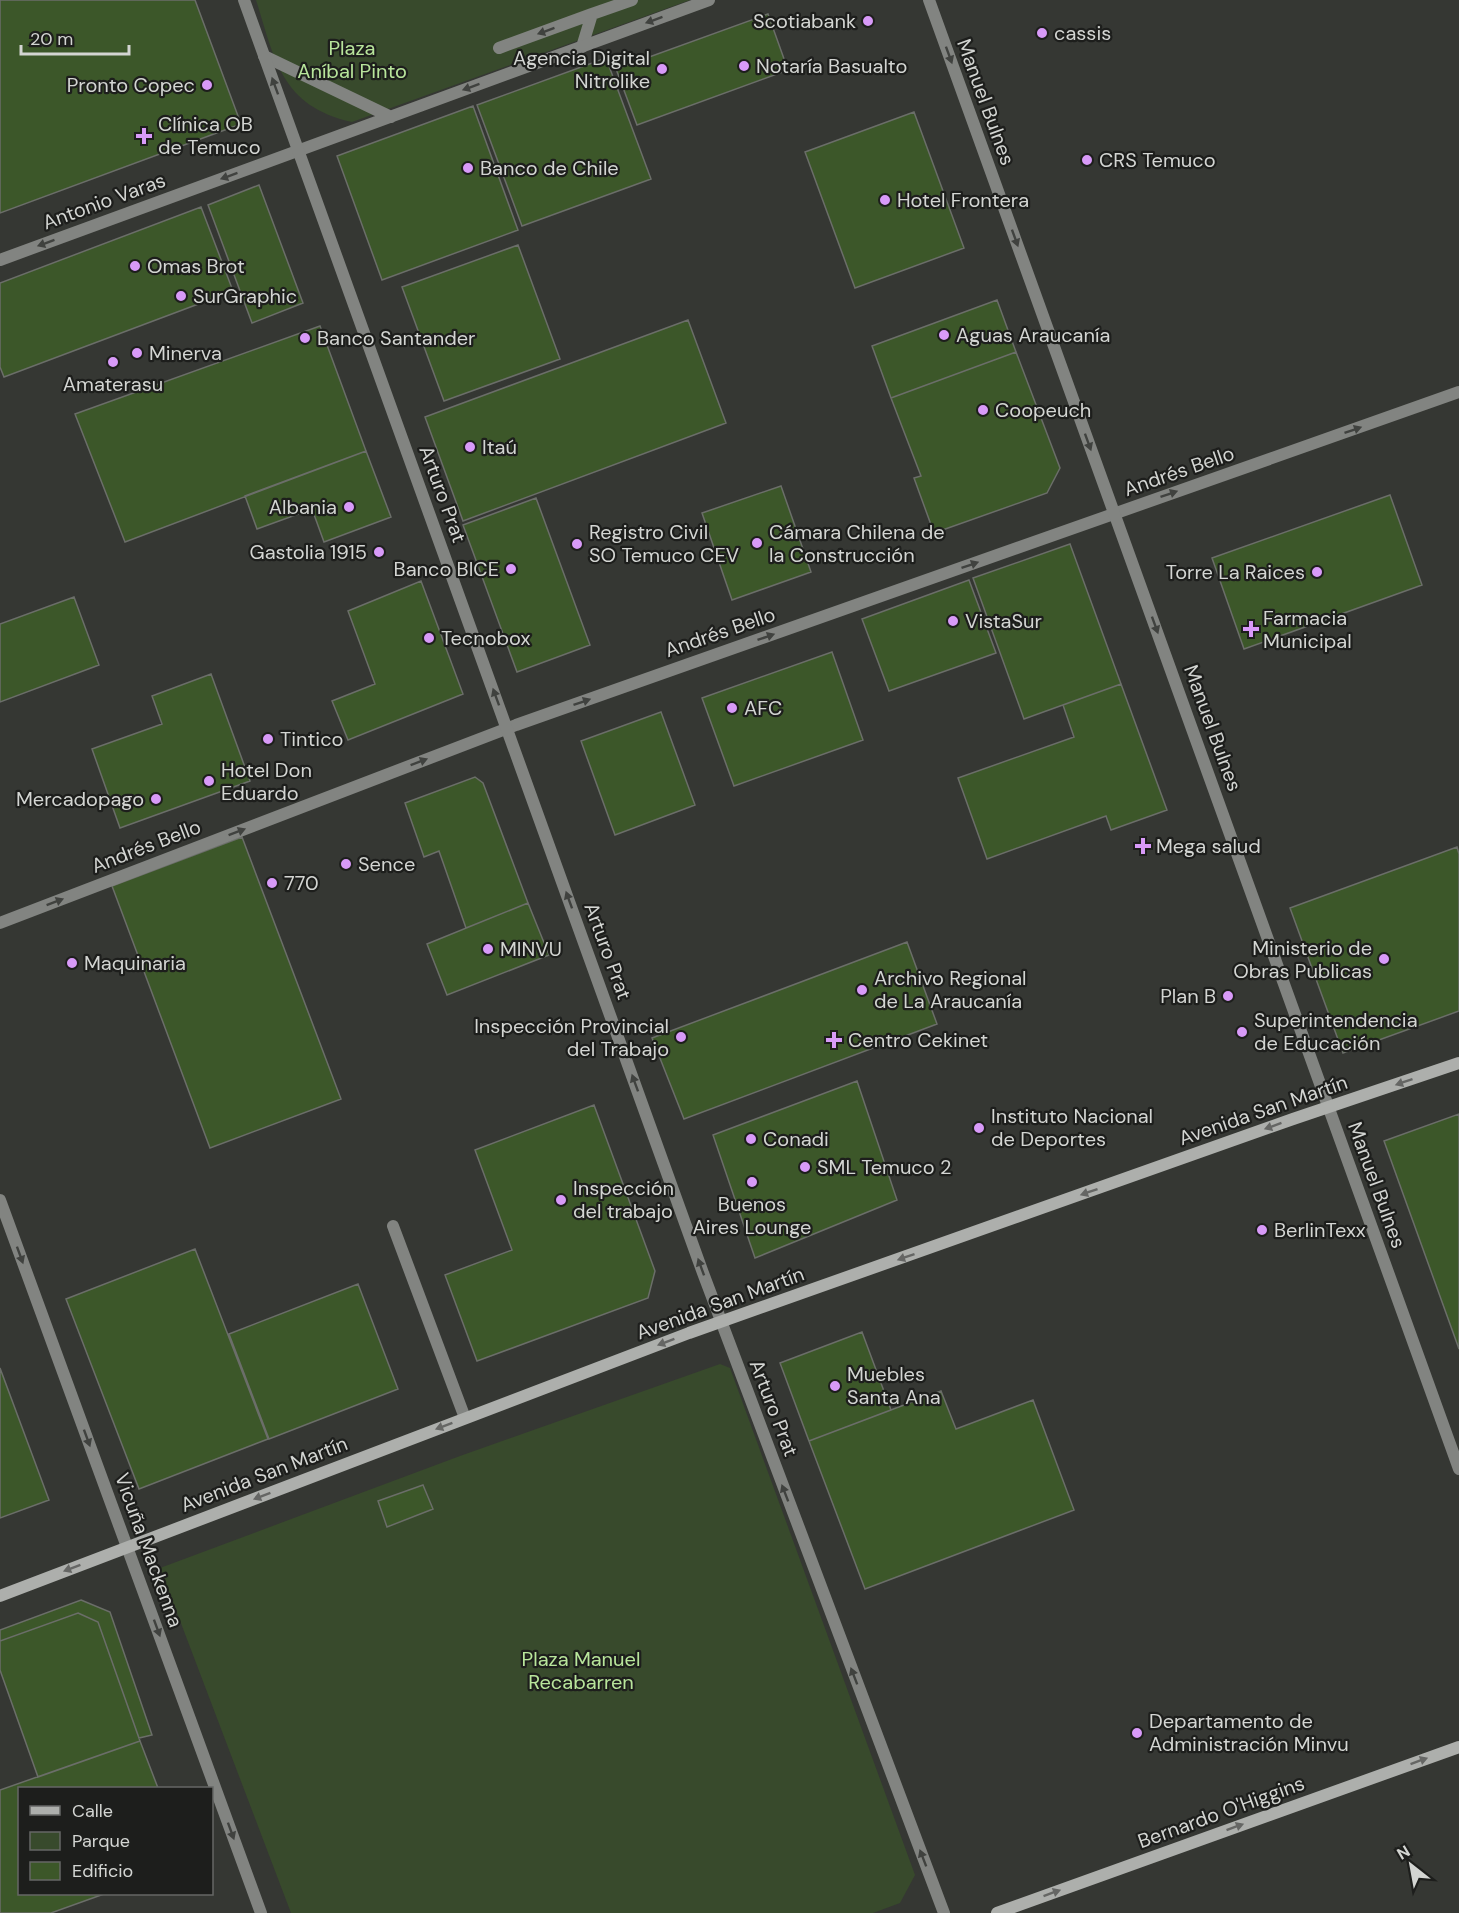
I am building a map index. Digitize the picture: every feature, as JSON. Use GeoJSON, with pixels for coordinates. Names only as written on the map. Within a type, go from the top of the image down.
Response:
{"type":"FeatureCollection","features":[{"type":"Feature","properties":{"kind":"main road","name":"Avenida San Martín"},"geometry":{"type":"LineString","coordinates":[[0,1596],[721,1322],[1328,1107],[1459,1063]]}},
{"type":"Feature","properties":{"kind":"main road","name":"Bernardo O'Higgins"},"geometry":{"type":"LineString","coordinates":[[997,1913],[1459,1747]]}},
{"type":"Feature","properties":{"kind":"street","name":"Arturo Prat"},"geometry":{"type":"LineString","coordinates":[[244,0],[721,1322],[944,1913]]}},
{"type":"Feature","properties":{"kind":"street"},"geometry":{"type":"LineString","coordinates":[[499,48],[632,0]]}},
{"type":"Feature","properties":{"kind":"street","name":"Antonio Varas"},"geometry":{"type":"LineString","coordinates":[[0,260],[582,46],[689,3],[709,0]]}},
{"type":"Feature","properties":{"kind":"street","name":"Manuel Bulnes"},"geometry":{"type":"LineString","coordinates":[[929,0],[1459,1469]]}},
{"type":"Feature","properties":{"kind":"street"},"geometry":{"type":"LineString","coordinates":[[582,46],[592,14]]}},
{"type":"Feature","properties":{"kind":"street"},"geometry":{"type":"LineString","coordinates":[[264,56],[391,117]]}},
{"type":"Feature","properties":{"kind":"street","name":"Andrés Bello"},"geometry":{"type":"LineString","coordinates":[[0,923],[507,729],[1459,392]]}},
{"type":"Feature","properties":{"kind":"street","name":"Vicuña Mackenna"},"geometry":{"type":"LineString","coordinates":[[0,1200],[261,1913]]}},
{"type":"Feature","properties":{"kind":"street"},"geometry":{"type":"LineString","coordinates":[[393,1226],[465,1418]]}},
{"type":"Feature","properties":{"kind":"green space","name":"Plaza Aníbal Pinto"},"geometry":{"type":"Polygon","coordinates":[[[256,0],[690,0],[352,122],[328,115],[310,105],[295,92],[284,78],[276,61],[256,0]]]}},
{"type":"Feature","properties":{"kind":"green space","name":"Plaza Manuel Recabarren"},"geometry":{"type":"Polygon","coordinates":[[[720,1364],[730,1368],[915,1875],[900,1903],[873,1913],[291,1913],[160,1568],[460,1456],[720,1364]]]}},
{"type":"Feature","properties":{"kind":"building"},"geometry":{"type":"Polygon","coordinates":[[[0,0],[195,0],[241,124],[0,213],[0,0]]]}},
{"type":"Feature","properties":{"kind":"building"},"geometry":{"type":"Polygon","coordinates":[[[768,14],[788,70],[637,125],[616,69],[768,14]]]}},
{"type":"Feature","properties":{"kind":"building"},"geometry":{"type":"Polygon","coordinates":[[[606,58],[651,179],[522,226],[477,105],[606,58]]]}},
{"type":"Feature","properties":{"kind":"building"},"geometry":{"type":"Polygon","coordinates":[[[473,106],[518,230],[382,280],[337,156],[473,106]]]}},
{"type":"Feature","properties":{"kind":"building","name":"Hotel Frontera"},"geometry":{"type":"Polygon","coordinates":[[[914,112],[964,248],[855,288],[805,152],[914,112]]]}},
{"type":"Feature","properties":{"kind":"building"},"geometry":{"type":"Polygon","coordinates":[[[259,185],[303,303],[252,323],[208,205],[259,185]]]}},
{"type":"Feature","properties":{"kind":"building"},"geometry":{"type":"Polygon","coordinates":[[[201,207],[233,291],[4,377],[0,367],[0,283],[201,207]]]}},
{"type":"Feature","properties":{"kind":"building"},"geometry":{"type":"Polygon","coordinates":[[[518,245],[560,359],[444,401],[402,287],[518,245]]]}},
{"type":"Feature","properties":{"kind":"building"},"geometry":{"type":"Polygon","coordinates":[[[997,300],[1016,352],[891,398],[872,346],[997,300]]]}},
{"type":"Feature","properties":{"kind":"building"},"geometry":{"type":"Polygon","coordinates":[[[688,320],[726,423],[463,521],[425,417],[688,320]]]}},
{"type":"Feature","properties":{"kind":"building"},"geometry":{"type":"Polygon","coordinates":[[[320,326],[366,451],[125,542],[75,414],[320,326]]]}},
{"type":"Feature","properties":{"kind":"building"},"geometry":{"type":"Polygon","coordinates":[[[1016,352],[1060,468],[1047,493],[934,533],[914,478],[921,476],[891,398],[1016,352]]]}},
{"type":"Feature","properties":{"kind":"building"},"geometry":{"type":"Polygon","coordinates":[[[366,451],[391,517],[324,542],[312,509],[257,529],[245,496],[366,451]]]}},
{"type":"Feature","properties":{"kind":"building","name":"Cámara Chilena de la Construcción"},"geometry":{"type":"Polygon","coordinates":[[[781,486],[811,572],[732,600],[702,513],[781,486]]]}},
{"type":"Feature","properties":{"kind":"building","name":"Torre La Raices"},"geometry":{"type":"Polygon","coordinates":[[[1390,495],[1422,585],[1244,649],[1212,558],[1390,495]]]}},
{"type":"Feature","properties":{"kind":"building"},"geometry":{"type":"Polygon","coordinates":[[[536,498],[590,645],[517,672],[463,525],[536,498]]]}},
{"type":"Feature","properties":{"kind":"building"},"geometry":{"type":"Polygon","coordinates":[[[1070,544],[1121,684],[1024,719],[973,578],[1070,544]]]}},
{"type":"Feature","properties":{"kind":"building"},"geometry":{"type":"Polygon","coordinates":[[[969,580],[996,653],[889,691],[862,619],[969,580]]]}},
{"type":"Feature","properties":{"kind":"building"},"geometry":{"type":"Polygon","coordinates":[[[421,581],[463,694],[348,740],[332,701],[375,684],[348,611],[421,581]]]}},
{"type":"Feature","properties":{"kind":"building"},"geometry":{"type":"Polygon","coordinates":[[[74,597],[99,665],[0,702],[0,624],[74,597]]]}},
{"type":"Feature","properties":{"kind":"building"},"geometry":{"type":"Polygon","coordinates":[[[832,652],[863,740],[734,786],[702,698],[832,652]]]}},
{"type":"Feature","properties":{"kind":"building"},"geometry":{"type":"Polygon","coordinates":[[[211,674],[250,781],[120,828],[92,749],[162,724],[152,696],[211,674]]]}},
{"type":"Feature","properties":{"kind":"building"},"geometry":{"type":"Polygon","coordinates":[[[1121,684],[1167,810],[1111,830],[1106,816],[987,859],[958,778],[1074,737],[1063,705],[1121,684]]]}},
{"type":"Feature","properties":{"kind":"building"},"geometry":{"type":"Polygon","coordinates":[[[661,712],[695,805],[615,835],[581,741],[661,712]]]}},
{"type":"Feature","properties":{"kind":"building"},"geometry":{"type":"Polygon","coordinates":[[[475,777],[483,783],[528,903],[466,928],[439,851],[424,857],[405,803],[475,777]]]}},
{"type":"Feature","properties":{"kind":"building"},"geometry":{"type":"Polygon","coordinates":[[[242,837],[341,1099],[210,1148],[112,886],[242,837]]]}},
{"type":"Feature","properties":{"kind":"building","name":"Ministerio de Obras Publicas"},"geometry":{"type":"Polygon","coordinates":[[[1457,847],[1459,854],[1459,1011],[1343,1053],[1290,908],[1457,847]]]}},
{"type":"Feature","properties":{"kind":"building","name":"MINVU"},"geometry":{"type":"Polygon","coordinates":[[[528,903],[549,955],[447,995],[427,944],[528,903]]]}},
{"type":"Feature","properties":{"kind":"building"},"geometry":{"type":"Polygon","coordinates":[[[907,942],[937,1024],[684,1119],[652,1038],[907,942]]]}},
{"type":"Feature","properties":{"kind":"building","name":"SML Temuco 2"},"geometry":{"type":"Polygon","coordinates":[[[857,1081],[897,1200],[755,1258],[713,1135],[857,1081]]]}},
{"type":"Feature","properties":{"kind":"building","name":"Inspección del trabajo"},"geometry":{"type":"Polygon","coordinates":[[[594,1105],[655,1271],[648,1298],[477,1361],[445,1275],[512,1250],[475,1150],[594,1105]]]}},
{"type":"Feature","properties":{"kind":"building"},"geometry":{"type":"Polygon","coordinates":[[[1459,1114],[1459,1349],[1384,1141],[1459,1114]]]}},
{"type":"Feature","properties":{"kind":"building"},"geometry":{"type":"Polygon","coordinates":[[[195,1249],[268,1439],[139,1489],[66,1299],[195,1249]]]}},
{"type":"Feature","properties":{"kind":"building"},"geometry":{"type":"Polygon","coordinates":[[[358,1284],[398,1389],[269,1439],[229,1334],[358,1284]]]}},
{"type":"Feature","properties":{"kind":"building","name":"Muebles Santa Ana"},"geometry":{"type":"Polygon","coordinates":[[[862,1332],[891,1410],[809,1441],[780,1363],[862,1332]]]}},
{"type":"Feature","properties":{"kind":"building"},"geometry":{"type":"Polygon","coordinates":[[[0,1368],[49,1500],[0,1518],[0,1368]]]}},
{"type":"Feature","properties":{"kind":"building"},"geometry":{"type":"Polygon","coordinates":[[[941,1391],[956,1429],[1033,1400],[1074,1510],[865,1589],[809,1441],[941,1391]]]}},
{"type":"Feature","properties":{"kind":"building"},"geometry":{"type":"Polygon","coordinates":[[[423,1485],[433,1509],[387,1527],[378,1501],[423,1485]]]}},
{"type":"Feature","properties":{"kind":"building"},"geometry":{"type":"Polygon","coordinates":[[[81,1600],[110,1612],[152,1735],[139,1738],[98,1622],[78,1613],[0,1641],[0,1630],[81,1600]]]}},
{"type":"Feature","properties":{"kind":"building"},"geometry":{"type":"Polygon","coordinates":[[[78,1613],[98,1622],[140,1741],[38,1777],[0,1670],[0,1641],[78,1613]]]}},
{"type":"Feature","properties":{"kind":"building"},"geometry":{"type":"Polygon","coordinates":[[[140,1741],[158,1787],[18,1787],[18,1895],[101,1895],[51,1913],[0,1913],[0,1790],[140,1741]]]}},
{"type":"Feature","properties":{"kind":"place","name":"Scotiabank"},"geometry":{"type":"Point","coordinates":[868,21]}},
{"type":"Feature","properties":{"kind":"place","name":"cassis"},"geometry":{"type":"Point","coordinates":[1042,33]}},
{"type":"Feature","properties":{"kind":"place","name":"Notaría Basualto"},"geometry":{"type":"Point","coordinates":[744,66]}},
{"type":"Feature","properties":{"kind":"place","name":"Agencia Digital Nitrolike"},"geometry":{"type":"Point","coordinates":[662,69]}},
{"type":"Feature","properties":{"kind":"place","name":"Pronto Copec"},"geometry":{"type":"Point","coordinates":[207,85]}},
{"type":"Feature","properties":{"kind":"place","name":"Clínica OB de Temuco"},"geometry":{"type":"Point","coordinates":[144,136]}},
{"type":"Feature","properties":{"kind":"place","name":"CRS Temuco"},"geometry":{"type":"Point","coordinates":[1087,160]}},
{"type":"Feature","properties":{"kind":"place","name":"Banco de Chile"},"geometry":{"type":"Point","coordinates":[468,168]}},
{"type":"Feature","properties":{"kind":"place","name":"Hotel Frontera"},"geometry":{"type":"Point","coordinates":[885,200]}},
{"type":"Feature","properties":{"kind":"place","name":"Omas Brot"},"geometry":{"type":"Point","coordinates":[135,266]}},
{"type":"Feature","properties":{"kind":"place","name":"SurGraphic"},"geometry":{"type":"Point","coordinates":[181,296]}},
{"type":"Feature","properties":{"kind":"place","name":"Aguas Araucanía"},"geometry":{"type":"Point","coordinates":[944,335]}},
{"type":"Feature","properties":{"kind":"place","name":"Banco Santander"},"geometry":{"type":"Point","coordinates":[305,338]}},
{"type":"Feature","properties":{"kind":"place","name":"Minerva"},"geometry":{"type":"Point","coordinates":[137,353]}},
{"type":"Feature","properties":{"kind":"place","name":"Amaterasu"},"geometry":{"type":"Point","coordinates":[113,362]}},
{"type":"Feature","properties":{"kind":"place","name":"Coopeuch"},"geometry":{"type":"Point","coordinates":[983,410]}},
{"type":"Feature","properties":{"kind":"place","name":"Itaú"},"geometry":{"type":"Point","coordinates":[470,447]}},
{"type":"Feature","properties":{"kind":"place","name":"Albania"},"geometry":{"type":"Point","coordinates":[349,507]}},
{"type":"Feature","properties":{"kind":"place","name":"Cámara Chilena de la Construcción"},"geometry":{"type":"Point","coordinates":[757,543]}},
{"type":"Feature","properties":{"kind":"place","name":"Registro Civil SO Temuco CEV"},"geometry":{"type":"Point","coordinates":[577,544]}},
{"type":"Feature","properties":{"kind":"place","name":"Gastolia 1915"},"geometry":{"type":"Point","coordinates":[379,552]}},
{"type":"Feature","properties":{"kind":"place","name":"Banco BICE"},"geometry":{"type":"Point","coordinates":[511,569]}},
{"type":"Feature","properties":{"kind":"place","name":"Torre La Raices"},"geometry":{"type":"Point","coordinates":[1317,572]}},
{"type":"Feature","properties":{"kind":"place","name":"VistaSur"},"geometry":{"type":"Point","coordinates":[953,621]}},
{"type":"Feature","properties":{"kind":"place","name":"Farmacia Municipal"},"geometry":{"type":"Point","coordinates":[1251,629]}},
{"type":"Feature","properties":{"kind":"place","name":"Tecnobox"},"geometry":{"type":"Point","coordinates":[429,638]}},
{"type":"Feature","properties":{"kind":"place","name":"AFC"},"geometry":{"type":"Point","coordinates":[732,708]}},
{"type":"Feature","properties":{"kind":"place","name":"Tintico"},"geometry":{"type":"Point","coordinates":[268,739]}},
{"type":"Feature","properties":{"kind":"place","name":"Hotel Don Eduardo"},"geometry":{"type":"Point","coordinates":[209,781]}},
{"type":"Feature","properties":{"kind":"place","name":"Mercadopago"},"geometry":{"type":"Point","coordinates":[156,799]}},
{"type":"Feature","properties":{"kind":"place","name":"Mega salud"},"geometry":{"type":"Point","coordinates":[1143,846]}},
{"type":"Feature","properties":{"kind":"place","name":"Sence"},"geometry":{"type":"Point","coordinates":[346,864]}},
{"type":"Feature","properties":{"kind":"place","name":"770"},"geometry":{"type":"Point","coordinates":[272,883]}},
{"type":"Feature","properties":{"kind":"place","name":"MINVU"},"geometry":{"type":"Point","coordinates":[488,949]}},
{"type":"Feature","properties":{"kind":"place","name":"Ministerio de Obras Publicas"},"geometry":{"type":"Point","coordinates":[1384,959]}},
{"type":"Feature","properties":{"kind":"place","name":"Maquinaria"},"geometry":{"type":"Point","coordinates":[72,963]}},
{"type":"Feature","properties":{"kind":"place","name":"Archivo Regional de La Araucanía"},"geometry":{"type":"Point","coordinates":[862,990]}},
{"type":"Feature","properties":{"kind":"place","name":"Plan B"},"geometry":{"type":"Point","coordinates":[1228,996]}},
{"type":"Feature","properties":{"kind":"place","name":"Superintendencia de Educación"},"geometry":{"type":"Point","coordinates":[1242,1032]}},
{"type":"Feature","properties":{"kind":"place","name":"Inspección Provincial del Trabajo"},"geometry":{"type":"Point","coordinates":[681,1037]}},
{"type":"Feature","properties":{"kind":"place","name":"Centro Cekinet"},"geometry":{"type":"Point","coordinates":[834,1040]}},
{"type":"Feature","properties":{"kind":"place","name":"Instituto Nacional de Deportes"},"geometry":{"type":"Point","coordinates":[979,1128]}},
{"type":"Feature","properties":{"kind":"place","name":"Conadi"},"geometry":{"type":"Point","coordinates":[751,1139]}},
{"type":"Feature","properties":{"kind":"place","name":"SML Temuco 2"},"geometry":{"type":"Point","coordinates":[805,1167]}},
{"type":"Feature","properties":{"kind":"place","name":"Buenos Aires Lounge"},"geometry":{"type":"Point","coordinates":[752,1182]}},
{"type":"Feature","properties":{"kind":"place","name":"Inspección del trabajo"},"geometry":{"type":"Point","coordinates":[561,1200]}},
{"type":"Feature","properties":{"kind":"place","name":"BerlinTexx"},"geometry":{"type":"Point","coordinates":[1262,1230]}},
{"type":"Feature","properties":{"kind":"place","name":"Muebles Santa Ana"},"geometry":{"type":"Point","coordinates":[835,1386]}},
{"type":"Feature","properties":{"kind":"place","name":"Departamento de Administración Minvu"},"geometry":{"type":"Point","coordinates":[1137,1733]}}]}
